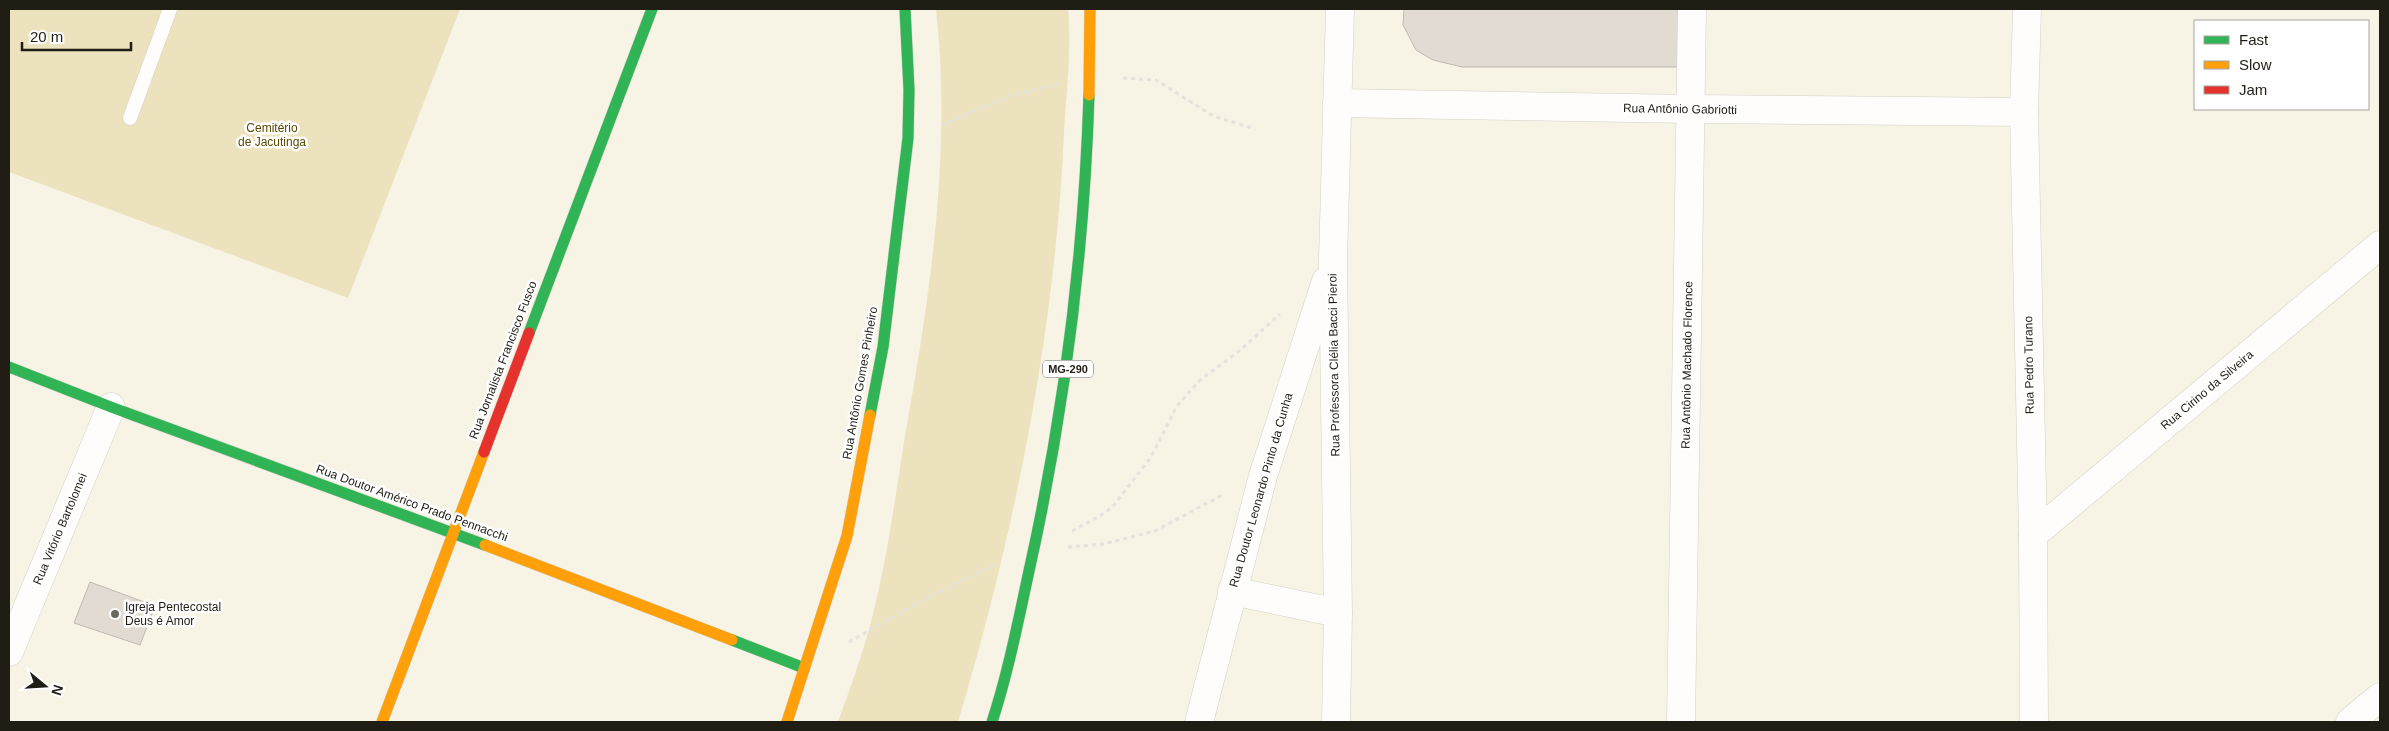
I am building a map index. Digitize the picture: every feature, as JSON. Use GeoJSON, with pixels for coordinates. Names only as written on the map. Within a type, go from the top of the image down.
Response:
{"type":"FeatureCollection","features":[{"type":"Feature","properties":{"kind":"main road","name":"Rua Jornalista Francisco Fusco"},"geometry":{"type":"LineString","coordinates":[[382,722],[452,532],[652,9]]}},
{"type":"Feature","properties":{"kind":"main road","name":"Rua Antônio Gomes Pinheiro"},"geometry":{"type":"LineString","coordinates":[[787,722],[847,536],[883,347],[908,138],[910,90],[905,9]]}},
{"type":"Feature","properties":{"kind":"main road","name":"MG-290"},"geometry":{"type":"LineString","coordinates":[[992,722],[1034,551],[1064,400],[1080,268],[1091,76],[1090,9]]}},
{"type":"Feature","properties":{"kind":"main road","name":"Rua Doutor Américo Prado Pennacchi"},"geometry":{"type":"LineString","coordinates":[[9,367],[111,407],[452,532],[804,668]]}},
{"type":"Feature","properties":{"kind":"street","name":"Rua Professora Clélia Bacci Pieroi"},"geometry":{"type":"LineString","coordinates":[[1336,722],[1338,613],[1333,260],[1340,9]]}},
{"type":"Feature","properties":{"kind":"street","name":"Rua Antônio Machado Florence"},"geometry":{"type":"LineString","coordinates":[[1681,722],[1692,9]]}},
{"type":"Feature","properties":{"kind":"street","name":"Rua Pedro Turano"},"geometry":{"type":"LineString","coordinates":[[2027,9],[2024,112],[2033,535],[2034,722]]}},
{"type":"Feature","properties":{"kind":"street","name":"Rua Antônio Gabriotti"},"geometry":{"type":"LineString","coordinates":[[1337,103],[2024,112]]}},
{"type":"Feature","properties":{"kind":"street","name":"Rua Cirino da Silveira"},"geometry":{"type":"LineString","coordinates":[[2033,535],[2380,245]]}},
{"type":"Feature","properties":{"kind":"street","name":"Rua Doutor Leonardo Pinto da Cunha"},"geometry":{"type":"LineString","coordinates":[[1199,722],[1263,476],[1333,260]]}},
{"type":"Feature","properties":{"kind":"street","name":"Rua Vitório Bartolomei"},"geometry":{"type":"LineString","coordinates":[[9,652],[111,407]]}},
{"type":"Feature","properties":{"kind":"street"},"geometry":{"type":"LineString","coordinates":[[1232,591],[1338,613]]}},
{"type":"Feature","properties":{"kind":"street"},"geometry":{"type":"LineString","coordinates":[[2350,722],[2380,697]]}},
{"type":"Feature","properties":{"kind":"lane"},"geometry":{"type":"LineString","coordinates":[[130,118],[170,9]]}},
{"type":"Feature","properties":{"kind":"path"},"geometry":{"type":"LineString","coordinates":[[908,138],[970,115],[1012,95],[1091,76],[1156,80],[1213,116],[1255,129]]}},
{"type":"Feature","properties":{"kind":"path"},"geometry":{"type":"LineString","coordinates":[[1034,551],[1105,513],[1114,505],[1151,457],[1177,406],[1200,380],[1238,352],[1284,310]]}},
{"type":"Feature","properties":{"kind":"path"},"geometry":{"type":"LineString","coordinates":[[804,668],[912,606],[1002,560],[1034,551],[1104,544],[1155,531],[1192,509],[1263,476]]}},
{"type":"Feature","properties":{"kind":"green space","name":"Cemitério de Jacutinga"},"geometry":{"type":"Polygon","coordinates":[[[9,9],[460,9],[348,298],[9,172],[9,9]]]}},
{"type":"Feature","properties":{"kind":"green space"},"geometry":{"type":"Polygon","coordinates":[[[936,9],[1068,9],[1069,54],[1059,208],[1042,356],[1014,504],[979,650],[958,722],[838,722],[864,647],[882,576],[923,330],[936,223],[940,170],[940,62],[936,9]]]}},
{"type":"Feature","properties":{"kind":"building"},"geometry":{"type":"Polygon","coordinates":[[[1404,9],[1680,9],[1679,67],[1462,67],[1433,60],[1416,50],[1403,25],[1404,9]]]}},
{"type":"Feature","properties":{"kind":"building","name":"Igreja Pentecostal Deus é Amor"},"geometry":{"type":"Polygon","coordinates":[[[90,582],[155,606],[140,645],[74,623],[90,582]]]}},
{"type":"Feature","properties":{"kind":"traffic: fast"},"geometry":{"type":"LineString","coordinates":[[529,333],[652,9]]}},
{"type":"Feature","properties":{"kind":"traffic: fast"},"geometry":{"type":"LineString","coordinates":[[870,415],[883,347],[908,138],[909,90],[905,9]]}},
{"type":"Feature","properties":{"kind":"traffic: fast"},"geometry":{"type":"LineString","coordinates":[[992,722],[1017,628],[1041,512],[1062,394],[1077,275],[1089,95]]}},
{"type":"Feature","properties":{"kind":"traffic: fast"},"geometry":{"type":"LineString","coordinates":[[9,367],[111,407],[485,545]]}},
{"type":"Feature","properties":{"kind":"traffic: fast"},"geometry":{"type":"LineString","coordinates":[[732,640],[804,668]]}},
{"type":"Feature","properties":{"kind":"traffic: slow"},"geometry":{"type":"LineString","coordinates":[[1089,95],[1090,9]]}},
{"type":"Feature","properties":{"kind":"traffic: slow"},"geometry":{"type":"LineString","coordinates":[[787,722],[847,536],[870,415]]}},
{"type":"Feature","properties":{"kind":"traffic: slow"},"geometry":{"type":"LineString","coordinates":[[382,722],[484,452]]}},
{"type":"Feature","properties":{"kind":"traffic: slow"},"geometry":{"type":"LineString","coordinates":[[485,545],[732,640]]}},
{"type":"Feature","properties":{"kind":"traffic: jam"},"geometry":{"type":"LineString","coordinates":[[484,452],[529,333]]}},
{"type":"Feature","properties":{"kind":"place","name":"Igreja Pentecostal Deus é Amor"},"geometry":{"type":"Point","coordinates":[115,614]}}]}
